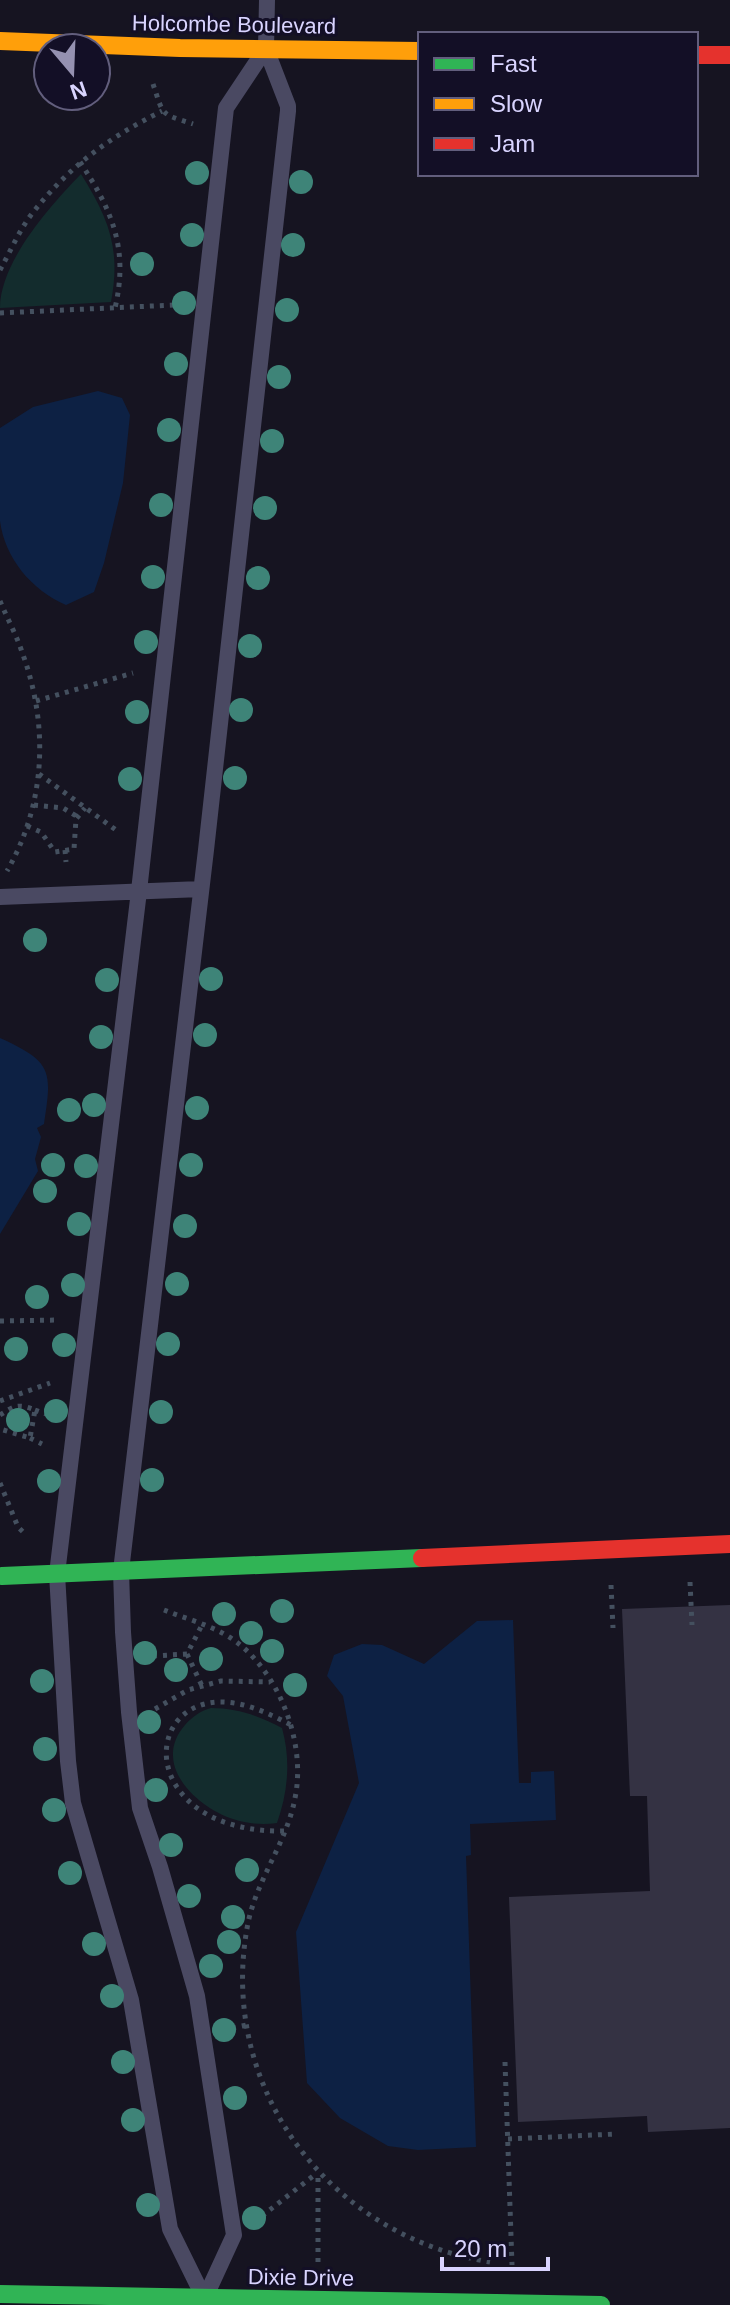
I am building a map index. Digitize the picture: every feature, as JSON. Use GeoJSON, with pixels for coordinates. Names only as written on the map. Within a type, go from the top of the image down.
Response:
{"type":"FeatureCollection","features":[{"type":"Feature","properties":{"kind":"street","name":"Holcombe Boulevard"},"geometry":{"type":"LineString","coordinates":[[0,41],[418,51]]}},
{"type":"Feature","properties":{"kind":"street"},"geometry":{"type":"LineString","coordinates":[[698,55],[730,55]]}},
{"type":"Feature","properties":{"kind":"street"},"geometry":{"type":"LineString","coordinates":[[2,1576],[730,1544]]}},
{"type":"Feature","properties":{"kind":"street","name":"Dixie Drive"},"geometry":{"type":"LineString","coordinates":[[0,2294],[601,2305]]}},
{"type":"Feature","properties":{"kind":"lane"},"geometry":{"type":"LineString","coordinates":[[205,2299],[234,2235],[197,1996],[140,1808],[129,1712],[121,1571],[288,111],[266,49],[267,0]]}},
{"type":"Feature","properties":{"kind":"lane"},"geometry":{"type":"LineString","coordinates":[[205,2299],[170,2229],[131,2000],[73,1803],[57,1574],[139,891],[226,108],[266,49]]}},
{"type":"Feature","properties":{"kind":"lane"},"geometry":{"type":"LineString","coordinates":[[0,897],[201,889]]}},
{"type":"Feature","properties":{"kind":"path"},"geometry":{"type":"LineString","coordinates":[[151,77],[162,111],[193,124]]}},
{"type":"Feature","properties":{"kind":"path"},"geometry":{"type":"LineString","coordinates":[[0,270],[30,217],[80,162],[107,142],[162,111]]}},
{"type":"Feature","properties":{"kind":"path"},"geometry":{"type":"LineString","coordinates":[[80,162],[106,206],[118,239],[120,274],[115,308]]}},
{"type":"Feature","properties":{"kind":"path"},"geometry":{"type":"LineString","coordinates":[[0,313],[174,305]]}},
{"type":"Feature","properties":{"kind":"path"},"geometry":{"type":"LineString","coordinates":[[0,601],[22,652],[40,728],[39,774],[33,805],[19,849],[0,882]]}},
{"type":"Feature","properties":{"kind":"path"},"geometry":{"type":"LineString","coordinates":[[36,701],[133,673]]}},
{"type":"Feature","properties":{"kind":"path"},"geometry":{"type":"LineString","coordinates":[[39,774],[116,830]]}},
{"type":"Feature","properties":{"kind":"path"},"geometry":{"type":"LineString","coordinates":[[33,805],[63,808],[78,817]]}},
{"type":"Feature","properties":{"kind":"path"},"geometry":{"type":"LineString","coordinates":[[27,826],[41,832],[55,852],[74,849],[78,817],[85,808]]}},
{"type":"Feature","properties":{"kind":"path"},"geometry":{"type":"LineString","coordinates":[[65,850],[66,862]]}},
{"type":"Feature","properties":{"kind":"path"},"geometry":{"type":"LineString","coordinates":[[0,1321],[59,1320]]}},
{"type":"Feature","properties":{"kind":"path"},"geometry":{"type":"LineString","coordinates":[[0,1401],[50,1383]]}},
{"type":"Feature","properties":{"kind":"path"},"geometry":{"type":"LineString","coordinates":[[11,1397],[14,1405]]}},
{"type":"Feature","properties":{"kind":"path"},"geometry":{"type":"LineString","coordinates":[[0,1415],[14,1405],[46,1414]]}},
{"type":"Feature","properties":{"kind":"path"},"geometry":{"type":"LineString","coordinates":[[30,1438],[35,1410]]}},
{"type":"Feature","properties":{"kind":"path"},"geometry":{"type":"LineString","coordinates":[[0,1429],[42,1444]]}},
{"type":"Feature","properties":{"kind":"path"},"geometry":{"type":"LineString","coordinates":[[0,1483],[18,1527],[26,1535]]}},
{"type":"Feature","properties":{"kind":"path"},"geometry":{"type":"LineString","coordinates":[[690,1577],[692,1625]]}},
{"type":"Feature","properties":{"kind":"path"},"geometry":{"type":"LineString","coordinates":[[610,1581],[613,1628]]}},
{"type":"Feature","properties":{"kind":"path"},"geometry":{"type":"LineString","coordinates":[[159,1608],[226,1635],[259,1665],[280,1695],[292,1725],[298,1773],[295,1799],[248,1921],[242,1985],[253,2056],[268,2096],[288,2132],[318,2172],[352,2204],[400,2232],[465,2258],[513,2265],[505,2062]]}},
{"type":"Feature","properties":{"kind":"path"},"geometry":{"type":"LineString","coordinates":[[187,1654],[202,1625]]}},
{"type":"Feature","properties":{"kind":"path"},"geometry":{"type":"LineString","coordinates":[[153,1656],[187,1654]]}},
{"type":"Feature","properties":{"kind":"path"},"geometry":{"type":"LineString","coordinates":[[187,1654],[202,1686]]}},
{"type":"Feature","properties":{"kind":"path"},"geometry":{"type":"LineString","coordinates":[[155,1709],[188,1690],[221,1681],[271,1682]]}},
{"type":"Feature","properties":{"kind":"path"},"geometry":{"type":"LineString","coordinates":[[284,1831],[254,1830],[210,1816],[180,1792],[167,1753],[168,1739],[177,1719],[210,1703],[242,1704],[292,1725]]}},
{"type":"Feature","properties":{"kind":"path"},"geometry":{"type":"LineString","coordinates":[[159,1754],[167,1753]]}},
{"type":"Feature","properties":{"kind":"path"},"geometry":{"type":"LineString","coordinates":[[232,2028],[247,2025]]}},
{"type":"Feature","properties":{"kind":"path"},"geometry":{"type":"LineString","coordinates":[[508,2139],[616,2134]]}},
{"type":"Feature","properties":{"kind":"path"},"geometry":{"type":"LineString","coordinates":[[262,2216],[318,2172]]}},
{"type":"Feature","properties":{"kind":"path"},"geometry":{"type":"LineString","coordinates":[[318,2172],[318,2263]]}},
{"type":"Feature","properties":{"kind":"green space"},"geometry":{"type":"Polygon","coordinates":[[[81,174],[99,206],[110,235],[114,266],[111,302],[0,308],[2,290],[17,254],[42,218],[81,174]]]}},
{"type":"Feature","properties":{"kind":"green space"},"geometry":{"type":"Polygon","coordinates":[[[211,1708],[248,1714],[282,1728],[287,1752],[287,1776],[277,1823],[249,1823],[219,1813],[205,1805],[182,1782],[175,1769],[173,1754],[176,1740],[190,1719],[211,1708]]]}},
{"type":"Feature","properties":{"kind":"water"},"geometry":{"type":"Polygon","coordinates":[[[98,391],[122,398],[130,415],[123,483],[94,592],[66,605],[42,591],[22,572],[3,535],[0,521],[0,428],[33,407],[98,391]]]}},
{"type":"Feature","properties":{"kind":"water"},"geometry":{"type":"Polygon","coordinates":[[[0,1038],[39,1062],[48,1080],[48,1092],[44,1124],[37,1128],[41,1137],[35,1159],[38,1171],[0,1234],[0,1038]]]}},
{"type":"Feature","properties":{"kind":"water"},"geometry":{"type":"Polygon","coordinates":[[[513,1620],[519,1783],[531,1783],[531,1772],[554,1771],[556,1820],[470,1824],[471,1855],[466,1856],[476,2147],[418,2150],[388,2146],[340,2118],[307,2083],[296,1932],[359,1783],[343,1696],[327,1676],[334,1655],[362,1644],[382,1645],[424,1664],[477,1621],[513,1620]]]}},
{"type":"Feature","properties":{"kind":"building"},"geometry":{"type":"Polygon","coordinates":[[[730,1605],[730,2128],[648,2132],[647,2116],[518,2122],[509,1897],[650,1891],[647,1796],[630,1796],[622,1609],[730,1605]]]}},
{"type":"Feature","properties":{"kind":"traffic: fast"},"geometry":{"type":"LineString","coordinates":[[2,1576],[422,1558]]}},
{"type":"Feature","properties":{"kind":"traffic: fast"},"geometry":{"type":"LineString","coordinates":[[0,2294],[601,2305]]}},
{"type":"Feature","properties":{"kind":"traffic: slow"},"geometry":{"type":"LineString","coordinates":[[0,41],[180,48],[418,51]]}},
{"type":"Feature","properties":{"kind":"traffic: jam"},"geometry":{"type":"LineString","coordinates":[[698,55],[730,55]]}},
{"type":"Feature","properties":{"kind":"traffic: jam"},"geometry":{"type":"LineString","coordinates":[[422,1558],[730,1544]]}}]}
